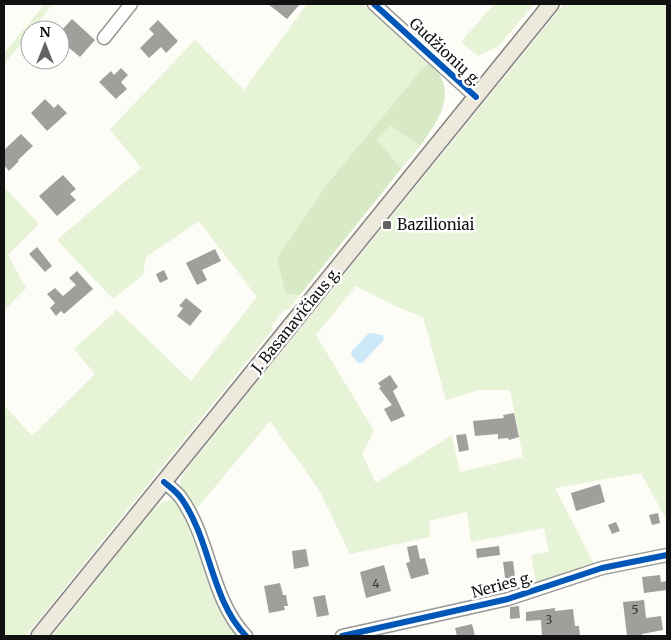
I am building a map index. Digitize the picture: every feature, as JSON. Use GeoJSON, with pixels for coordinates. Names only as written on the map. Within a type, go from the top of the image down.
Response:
{"type":"FeatureCollection","features":[{"type":"Feature","properties":{"kind":"main road","name":"J. Basanavičiaus g."},"geometry":{"type":"LineString","coordinates":[[39,636],[551,4]]}},
{"type":"Feature","properties":{"kind":"street"},"geometry":{"type":"LineString","coordinates":[[104,38],[130,4]]}},
{"type":"Feature","properties":{"kind":"street","name":"Gudžionių g."},"geometry":{"type":"LineString","coordinates":[[374,4],[476,98]]}},
{"type":"Feature","properties":{"kind":"street"},"geometry":{"type":"LineString","coordinates":[[164,482],[180,497],[192,517],[224,604],[246,636]]}},
{"type":"Feature","properties":{"kind":"street","name":"Neries g."},"geometry":{"type":"LineString","coordinates":[[342,636],[508,599],[602,568],[667,555]]}},
{"type":"Feature","properties":{"kind":"green space"},"geometry":{"type":"Polygon","coordinates":[[[45,4],[53,4],[40,20],[32,20],[45,4]]]}},
{"type":"Feature","properties":{"kind":"green space"},"geometry":{"type":"Polygon","coordinates":[[[307,4],[363,4],[429,63],[421,70],[328,183],[286,294],[300,295],[271,326],[273,329],[26,636],[4,636],[4,405],[32,436],[95,374],[74,349],[117,310],[191,381],[257,297],[199,221],[146,257],[143,275],[113,299],[57,240],[141,168],[110,129],[195,40],[244,90],[307,4]]]}},
{"type":"Feature","properties":{"kind":"green space"},"geometry":{"type":"Polygon","coordinates":[[[494,4],[534,4],[499,46],[478,56],[461,42],[494,4]]]}},
{"type":"Feature","properties":{"kind":"green space"},"geometry":{"type":"Polygon","coordinates":[[[564,4],[667,4],[667,521],[641,473],[555,488],[595,566],[537,586],[531,555],[549,552],[544,528],[471,542],[467,512],[429,521],[430,537],[350,554],[319,490],[270,421],[188,519],[214,594],[238,636],[52,636],[153,509],[165,501],[173,500],[181,491],[180,480],[190,465],[564,4]],[[356,286],[316,335],[374,431],[362,454],[376,483],[452,435],[460,472],[523,457],[510,390],[479,390],[446,400],[423,317],[397,307],[356,286]]]}},
{"type":"Feature","properties":{"kind":"green space"},"geometry":{"type":"Polygon","coordinates":[[[20,34],[20,45],[4,65],[4,53],[20,34]]]}},
{"type":"Feature","properties":{"kind":"green space"},"geometry":{"type":"Polygon","coordinates":[[[429,63],[438,73],[443,83],[445,94],[444,104],[434,125],[420,146],[391,126],[377,139],[401,169],[300,295],[286,294],[277,258],[328,183],[421,70],[429,63]]]}},
{"type":"Feature","properties":{"kind":"green space"},"geometry":{"type":"Polygon","coordinates":[[[391,126],[420,146],[401,169],[376,140],[391,126]]]}},
{"type":"Feature","properties":{"kind":"green space"},"geometry":{"type":"Polygon","coordinates":[[[4,187],[39,224],[8,255],[26,288],[4,311],[4,187]]]}},
{"type":"Feature","properties":{"kind":"water"},"geometry":{"type":"Polygon","coordinates":[[[369,333],[383,335],[384,340],[362,363],[358,363],[351,355],[352,351],[369,333]]]}},
{"type":"Feature","properties":{"kind":"building"},"geometry":{"type":"Polygon","coordinates":[[[268,4],[300,4],[287,19],[268,4]]]}},
{"type":"Feature","properties":{"kind":"building"},"geometry":{"type":"Polygon","coordinates":[[[72,19],[95,40],[80,57],[70,49],[70,21],[72,19]]]}},
{"type":"Feature","properties":{"kind":"building"},"geometry":{"type":"Polygon","coordinates":[[[158,20],[178,41],[166,53],[161,47],[149,58],[140,48],[154,34],[149,29],[158,20]]]}},
{"type":"Feature","properties":{"kind":"building"},"geometry":{"type":"Polygon","coordinates":[[[121,68],[128,75],[121,82],[127,89],[116,99],[99,82],[111,71],[114,75],[121,68]]]}},
{"type":"Feature","properties":{"kind":"building"},"geometry":{"type":"Polygon","coordinates":[[[45,99],[54,108],[58,104],[67,113],[47,131],[31,113],[45,99]]]}},
{"type":"Feature","properties":{"kind":"building"},"geometry":{"type":"Polygon","coordinates":[[[21,134],[33,146],[9,171],[4,165],[4,150],[21,134]]]}},
{"type":"Feature","properties":{"kind":"building"},"geometry":{"type":"Polygon","coordinates":[[[63,175],[76,189],[70,194],[76,200],[57,216],[39,196],[63,175]]]}},
{"type":"Feature","properties":{"kind":"building"},"geometry":{"type":"Polygon","coordinates":[[[37,247],[52,266],[45,272],[29,254],[37,247]]]}},
{"type":"Feature","properties":{"kind":"building"},"geometry":{"type":"Polygon","coordinates":[[[215,249],[221,261],[202,270],[207,280],[197,285],[186,263],[215,249]]]}},
{"type":"Feature","properties":{"kind":"building"},"geometry":{"type":"Polygon","coordinates":[[[164,270],[168,279],[160,283],[156,274],[164,270]]]}},
{"type":"Feature","properties":{"kind":"building"},"geometry":{"type":"Polygon","coordinates":[[[77,271],[93,289],[64,314],[61,311],[56,316],[50,308],[55,303],[47,294],[55,288],[63,296],[76,285],[69,278],[77,271]]]}},
{"type":"Feature","properties":{"kind":"building"},"geometry":{"type":"Polygon","coordinates":[[[186,298],[202,311],[190,326],[177,316],[183,308],[179,306],[186,298]]]}},
{"type":"Feature","properties":{"kind":"building"},"geometry":{"type":"Polygon","coordinates":[[[390,375],[398,387],[393,391],[405,416],[391,422],[384,409],[392,405],[379,388],[381,387],[378,383],[390,375]]]}},
{"type":"Feature","properties":{"kind":"building"},"geometry":{"type":"Polygon","coordinates":[[[514,413],[519,437],[509,440],[508,438],[498,439],[498,434],[475,436],[473,421],[504,418],[503,415],[514,413]]]}},
{"type":"Feature","properties":{"kind":"building"},"geometry":{"type":"Polygon","coordinates":[[[466,434],[469,450],[459,452],[456,435],[466,434]]]}},
{"type":"Feature","properties":{"kind":"building"},"geometry":{"type":"Polygon","coordinates":[[[600,484],[605,502],[576,511],[571,493],[600,484]]]}},
{"type":"Feature","properties":{"kind":"building"},"geometry":{"type":"Polygon","coordinates":[[[658,513],[660,523],[652,525],[649,515],[658,513]]]}},
{"type":"Feature","properties":{"kind":"building"},"geometry":{"type":"Polygon","coordinates":[[[616,522],[620,531],[612,534],[608,525],[616,522]]]}},
{"type":"Feature","properties":{"kind":"building"},"geometry":{"type":"Polygon","coordinates":[[[417,545],[420,559],[425,558],[429,574],[411,579],[406,563],[410,562],[407,547],[417,545]]]}},
{"type":"Feature","properties":{"kind":"building"},"geometry":{"type":"Polygon","coordinates":[[[499,546],[500,555],[477,558],[476,549],[499,546]]]}},
{"type":"Feature","properties":{"kind":"building"},"geometry":{"type":"Polygon","coordinates":[[[306,549],[309,566],[294,569],[292,551],[306,549]]]}},
{"type":"Feature","properties":{"kind":"building"},"geometry":{"type":"Polygon","coordinates":[[[513,561],[516,584],[506,585],[503,562],[513,561]]]}},
{"type":"Feature","properties":{"kind":"building"},"geometry":{"type":"Polygon","coordinates":[[[384,565],[391,591],[366,598],[360,572],[384,565]]]}},
{"type":"Feature","properties":{"kind":"building"},"geometry":{"type":"Polygon","coordinates":[[[660,575],[661,582],[667,581],[667,590],[644,593],[642,577],[660,575]]]}},
{"type":"Feature","properties":{"kind":"building"},"geometry":{"type":"Polygon","coordinates":[[[280,583],[283,595],[286,595],[288,606],[284,606],[285,610],[269,613],[264,586],[280,583]]]}},
{"type":"Feature","properties":{"kind":"building"},"geometry":{"type":"Polygon","coordinates":[[[325,595],[329,615],[317,617],[313,597],[325,595]]]}},
{"type":"Feature","properties":{"kind":"building"},"geometry":{"type":"Polygon","coordinates":[[[644,600],[646,618],[661,616],[663,630],[642,634],[642,636],[627,636],[623,602],[644,600]]]}},
{"type":"Feature","properties":{"kind":"building"},"geometry":{"type":"Polygon","coordinates":[[[519,606],[520,618],[510,619],[510,607],[519,606]]]}},
{"type":"Feature","properties":{"kind":"building"},"geometry":{"type":"Polygon","coordinates":[[[555,608],[555,611],[573,609],[575,626],[579,626],[580,636],[542,636],[541,620],[526,621],[526,612],[555,608]]]}},
{"type":"Feature","properties":{"kind":"building"},"geometry":{"type":"Polygon","coordinates":[[[472,624],[475,636],[457,636],[455,628],[472,624]]]}},
{"type":"Feature","properties":{"kind":"cycle path"},"geometry":{"type":"LineString","coordinates":[[374,4],[476,97]]}},
{"type":"Feature","properties":{"kind":"cycle path"},"geometry":{"type":"LineString","coordinates":[[164,482],[179,496],[191,514],[225,604],[234,621],[246,636]]}},
{"type":"Feature","properties":{"kind":"cycle path"},"geometry":{"type":"LineString","coordinates":[[342,636],[508,599],[602,568],[667,555]]}},
{"type":"Feature","properties":{"kind":"place","name":"Bazilioniai"},"geometry":{"type":"Point","coordinates":[387,225]}}]}
